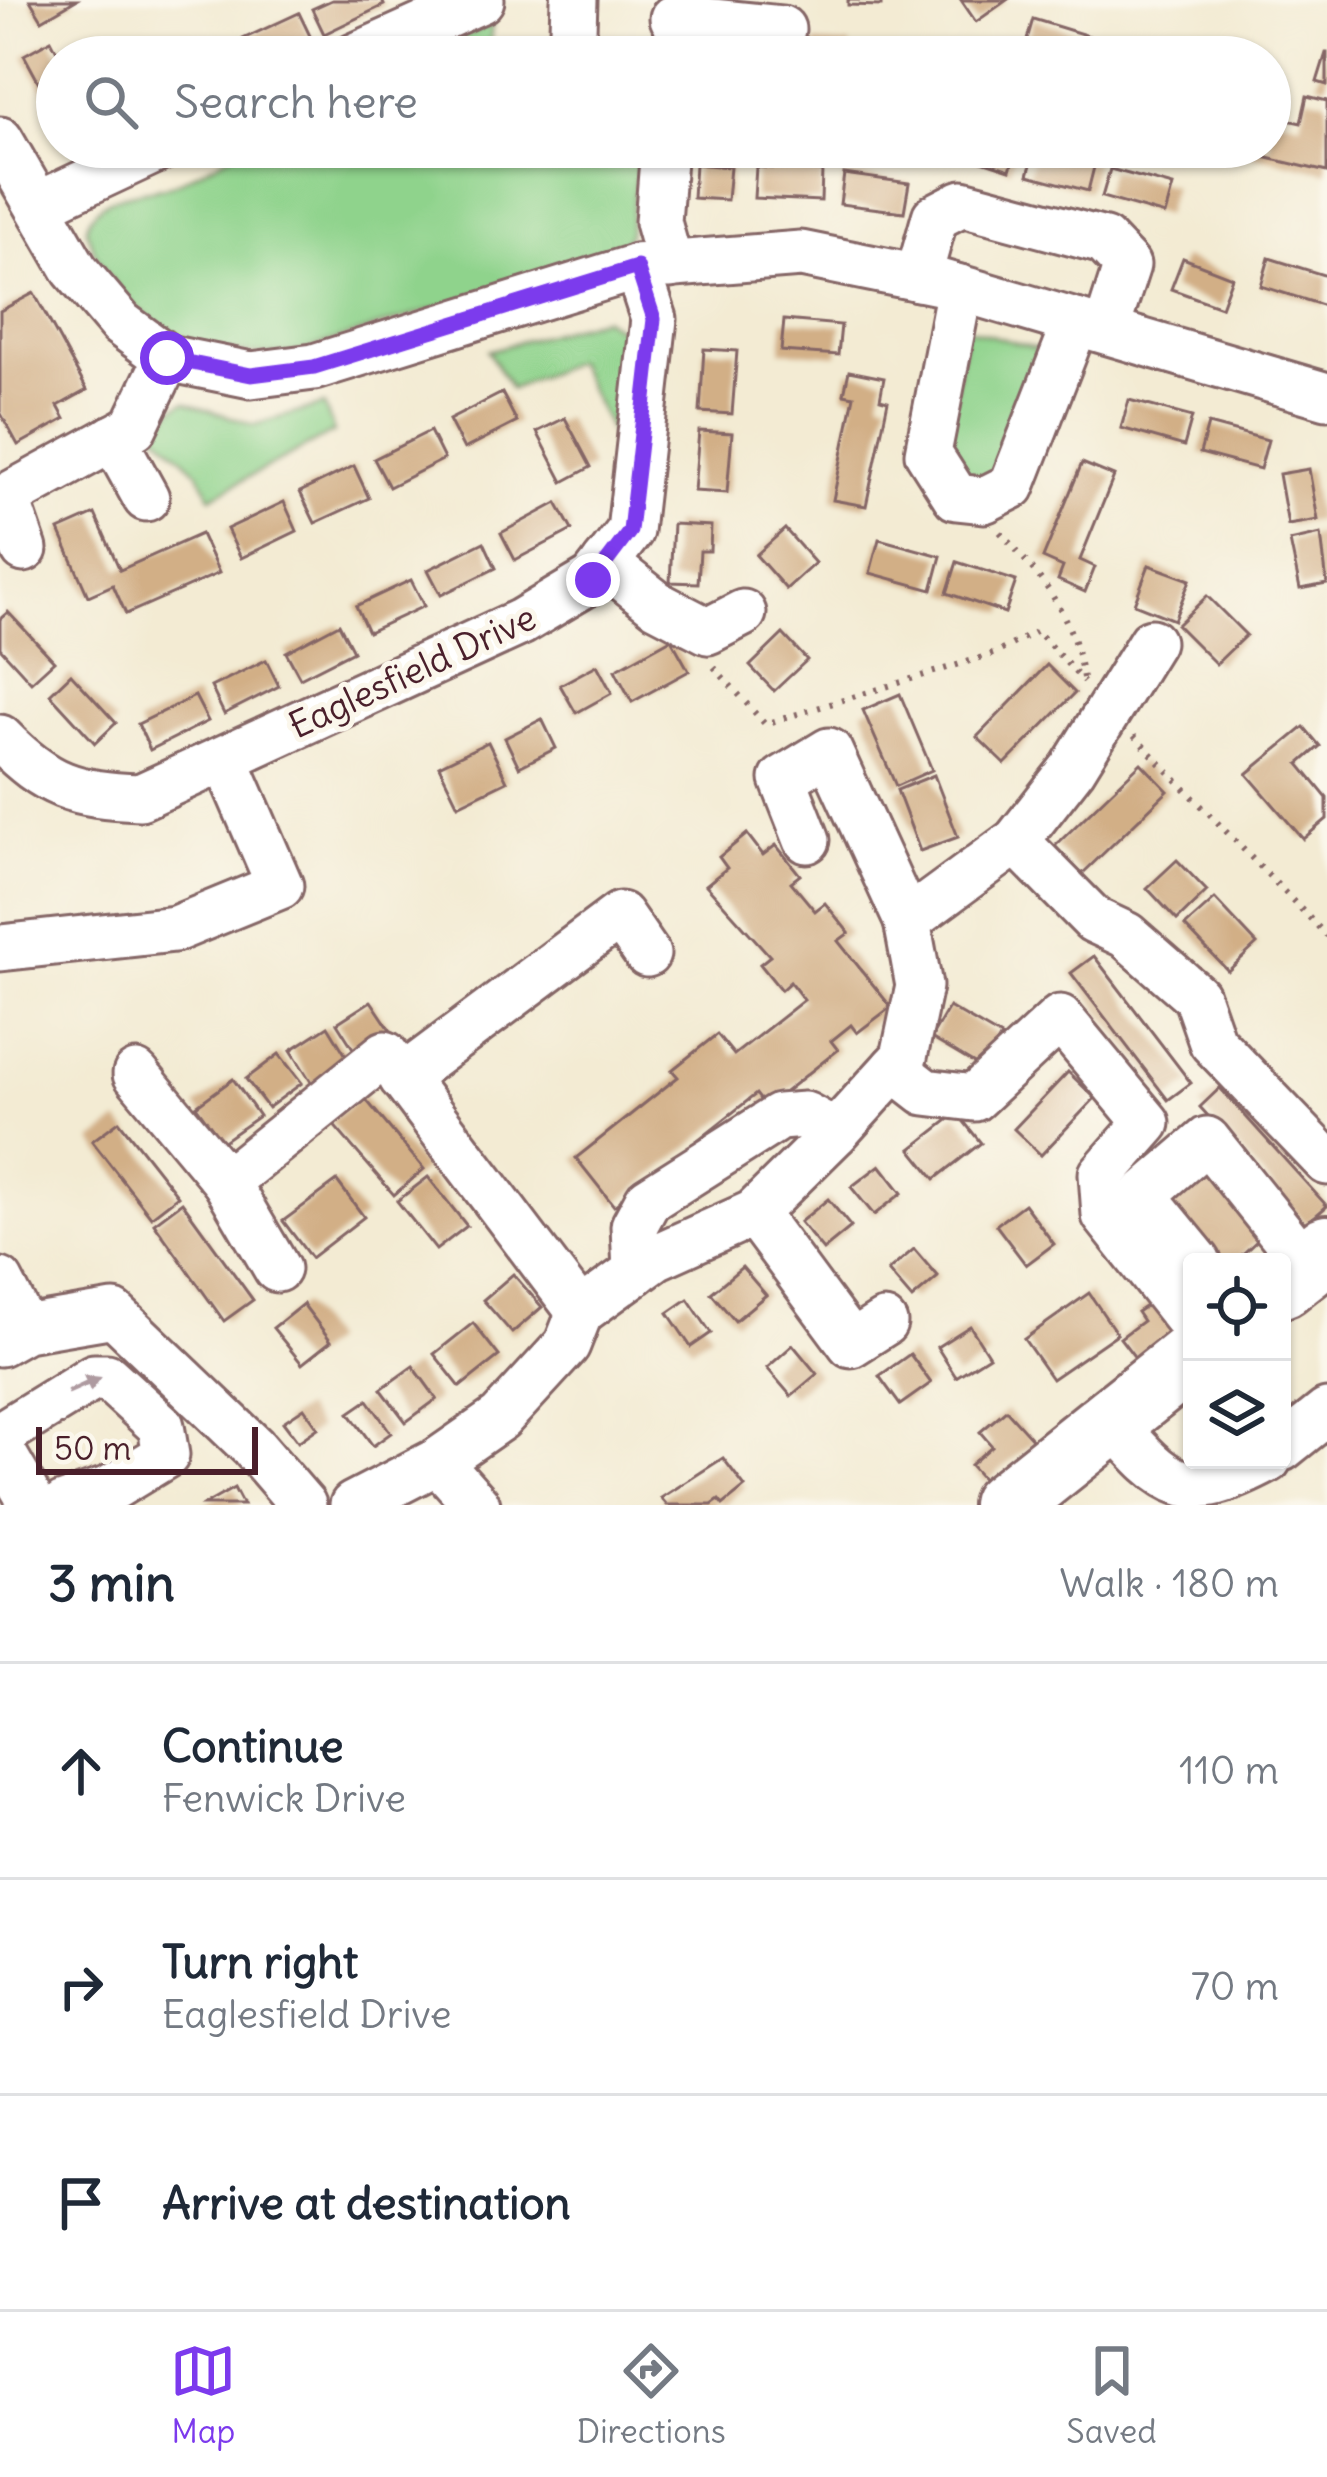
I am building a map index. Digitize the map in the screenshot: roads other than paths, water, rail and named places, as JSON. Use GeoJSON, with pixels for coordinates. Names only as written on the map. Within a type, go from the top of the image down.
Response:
{"type":"FeatureCollection","features":[{"type":"Feature","properties":{"kind":"highway"},"geometry":{"type":"LineString","coordinates":[[1005,1505],[1186,1361]]}},
{"type":"Feature","properties":{"kind":"street"},"geometry":{"type":"LineString","coordinates":[[401,36],[482,0]]}},
{"type":"Feature","properties":{"kind":"street"},"geometry":{"type":"LineString","coordinates":[[672,25],[782,29]]}},
{"type":"Feature","properties":{"kind":"street"},"geometry":{"type":"LineString","coordinates":[[4,158],[75,270],[121,324],[167,358],[251,375],[314,367],[654,266],[801,254],[939,283],[1327,396]]}},
{"type":"Feature","properties":{"kind":"street"},"geometry":{"type":"LineString","coordinates":[[38,205],[117,168]]}},
{"type":"Feature","properties":{"kind":"street","name":"Eaglesfield Drive"},"geometry":{"type":"LineString","coordinates":[[0,738],[20,758],[75,794],[140,797],[521,622],[593,580],[630,531],[654,319],[662,168]]}},
{"type":"Feature","properties":{"kind":"street"},"geometry":{"type":"LineString","coordinates":[[962,203],[1104,241],[1127,265],[1091,326],[1012,486],[984,500],[956,497],[928,453],[939,283],[935,217],[962,203]]}},
{"type":"Feature","properties":{"kind":"street"},"geometry":{"type":"LineString","coordinates":[[24,549],[3,494],[134,427],[167,358]]}},
{"type":"Feature","properties":{"kind":"street"},"geometry":{"type":"LineString","coordinates":[[113,438],[146,498]]}},
{"type":"Feature","properties":{"kind":"street"},"geometry":{"type":"LineString","coordinates":[[605,563],[658,605],[721,637]]}},
{"type":"Feature","properties":{"kind":"street"},"geometry":{"type":"LineString","coordinates":[[907,921],[1016,841],[1096,696],[1151,642]]}},
{"type":"Feature","properties":{"kind":"street"},"geometry":{"type":"LineString","coordinates":[[353,1505],[438,1461],[500,1418],[567,1345],[580,1312],[635,1272],[754,1213],[904,1057],[919,986],[907,921],[829,751],[783,779],[807,840]]}},
{"type":"Feature","properties":{"kind":"street"},"geometry":{"type":"LineString","coordinates":[[0,948],[176,929],[280,886],[225,759]]}},
{"type":"Feature","properties":{"kind":"street"},"geometry":{"type":"LineString","coordinates":[[1016,841],[1094,920],[1126,935],[1196,996],[1212,1042],[1327,1162]]}},
{"type":"Feature","properties":{"kind":"street"},"geometry":{"type":"LineString","coordinates":[[403,1078],[620,915],[647,954]]}},
{"type":"Feature","properties":{"kind":"street"},"geometry":{"type":"LineString","coordinates":[[894,1068],[925,1092],[974,1098],[1060,1018],[1147,1123],[1102,1174],[1105,1215],[1183,1314]]}},
{"type":"Feature","properties":{"kind":"street"},"geometry":{"type":"LineString","coordinates":[[226,1182],[385,1054],[580,1312]]}},
{"type":"Feature","properties":{"kind":"street"},"geometry":{"type":"LineString","coordinates":[[136,1074],[226,1182],[277,1269]]}},
{"type":"Feature","properties":{"kind":"street"},"geometry":{"type":"LineString","coordinates":[[635,1272],[634,1226],[648,1200],[778,1117],[805,1115],[836,1132]]}},
{"type":"Feature","properties":{"kind":"street"},"geometry":{"type":"LineString","coordinates":[[1190,1253],[1143,1196],[1207,1140],[1305,1266]]}},
{"type":"Feature","properties":{"kind":"street"},"geometry":{"type":"LineString","coordinates":[[754,1213],[851,1344],[884,1323]]}},
{"type":"Feature","properties":{"kind":"street"},"geometry":{"type":"LineString","coordinates":[[0,1281],[12,1336],[115,1314],[253,1447],[303,1505]]}},
{"type":"Feature","properties":{"kind":"street"},"geometry":{"type":"LineString","coordinates":[[0,1435],[94,1377],[107,1376],[160,1426],[166,1455],[110,1489],[64,1505]]}},
{"type":"Feature","properties":{"kind":"street"},"geometry":{"type":"LineString","coordinates":[[160,1426],[206,1402]]}},
{"type":"Feature","properties":{"kind":"street"},"geometry":{"type":"LineString","coordinates":[[1291,1441],[1327,1412]]}},
{"type":"Feature","properties":{"kind":"street"},"geometry":{"type":"LineString","coordinates":[[1111,1421],[1170,1486],[1186,1494],[1228,1490],[1256,1469]]}},
{"type":"Feature","properties":{"kind":"street"},"geometry":{"type":"LineString","coordinates":[[0,1448],[33,1505]]}},
{"type":"Feature","properties":{"kind":"street"},"geometry":{"type":"LineString","coordinates":[[438,1461],[477,1505]]}}]}
